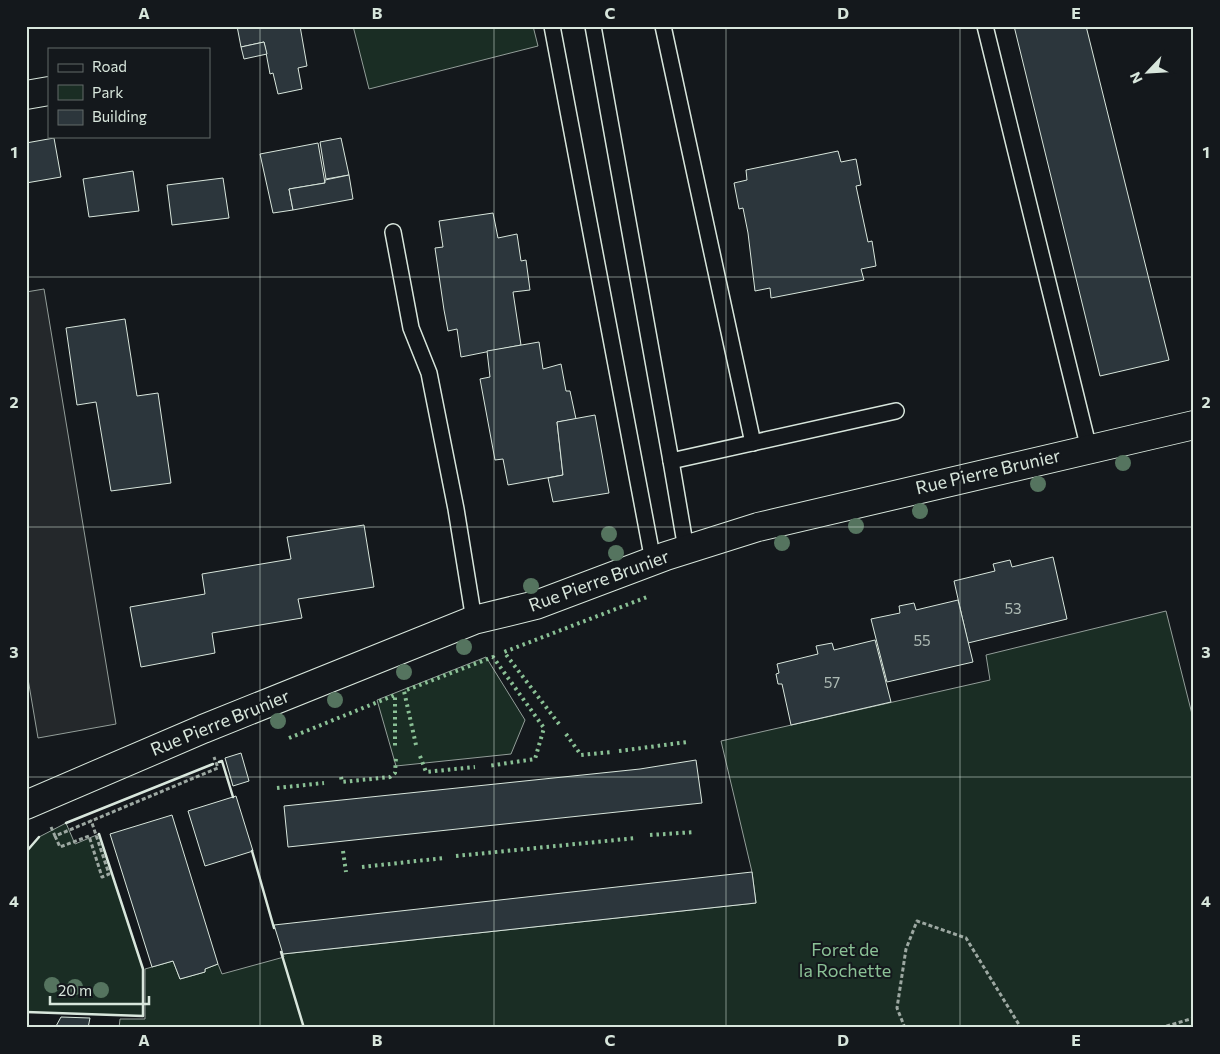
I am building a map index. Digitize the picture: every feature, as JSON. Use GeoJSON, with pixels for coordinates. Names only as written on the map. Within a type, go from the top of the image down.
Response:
{"type":"FeatureCollection","features":[{"type":"Feature","properties":{"kind":"street"},"geometry":{"type":"LineString","coordinates":[[26,94],[48,91]]}},
{"type":"Feature","properties":{"kind":"street","name":"Rue Pierre Brunier"},"geometry":{"type":"LineString","coordinates":[[26,805],[194,733],[474,620],[536,605],[686,549],[758,527],[1194,425]]}},
{"type":"Feature","properties":{"kind":"lane"},"geometry":{"type":"LineString","coordinates":[[552,26],[653,561]]}},
{"type":"Feature","properties":{"kind":"lane"},"geometry":{"type":"LineString","coordinates":[[593,26],[672,461],[686,549]]}},
{"type":"Feature","properties":{"kind":"lane"},"geometry":{"type":"LineString","coordinates":[[663,26],[752,443]]}},
{"type":"Feature","properties":{"kind":"lane"},"geometry":{"type":"LineString","coordinates":[[985,26],[1089,449]]}},
{"type":"Feature","properties":{"kind":"lane"},"geometry":{"type":"LineString","coordinates":[[394,232],[411,328],[429,373],[456,509],[474,620]]}},
{"type":"Feature","properties":{"kind":"lane"},"geometry":{"type":"LineString","coordinates":[[672,461],[896,411]]}},
{"type":"Feature","properties":{"kind":"path"},"geometry":{"type":"LineString","coordinates":[[55,836],[218,768],[213,755]]}},
{"type":"Feature","properties":{"kind":"path"},"geometry":{"type":"LineString","coordinates":[[50,824],[60,847],[89,836],[102,877],[109,874],[91,820]]}},
{"type":"Feature","properties":{"kind":"path"},"geometry":{"type":"LineString","coordinates":[[905,1028],[897,1008],[906,949],[918,921],[966,938],[1021,1028]]}},
{"type":"Feature","properties":{"kind":"path"},"geometry":{"type":"LineString","coordinates":[[1160,1028],[1194,1018]]}},
{"type":"Feature","properties":{"kind":"green space"},"geometry":{"type":"Polygon","coordinates":[[[353,26],[533,26],[538,46],[369,89],[353,26]]]}},
{"type":"Feature","properties":{"kind":"green space","name":"Foret de la Rochette"},"geometry":{"type":"Polygon","coordinates":[[[1166,611],[1194,722],[1194,1028],[119,1028],[120,1019],[145,1019],[145,969],[173,961],[180,979],[205,972],[205,969],[218,964],[222,974],[284,957],[283,954],[756,903],[752,872],[721,741],[990,680],[986,655],[1166,611]]]}},
{"type":"Feature","properties":{"kind":"green space"},"geometry":{"type":"Polygon","coordinates":[[[486,657],[525,720],[511,754],[396,766],[377,700],[486,657]]]}},
{"type":"Feature","properties":{"kind":"green space"},"geometry":{"type":"Polygon","coordinates":[[[66,823],[75,844],[99,834],[143,969],[143,1016],[26,1012],[26,852],[39,837],[66,823]]]}},
{"type":"Feature","properties":{"kind":"shaded area"},"geometry":{"type":"Polygon","coordinates":[[[44,289],[116,724],[38,738],[26,667],[26,292],[44,289]]]}},
{"type":"Feature","properties":{"kind":"building"},"geometry":{"type":"Polygon","coordinates":[[[237,26],[300,26],[307,66],[298,68],[302,89],[278,94],[273,73],[270,74],[264,42],[241,47],[237,26]]]}},
{"type":"Feature","properties":{"kind":"building"},"geometry":{"type":"Polygon","coordinates":[[[1014,26],[1086,26],[1169,360],[1100,376],[1014,26]]]}},
{"type":"Feature","properties":{"kind":"building"},"geometry":{"type":"Polygon","coordinates":[[[264,42],[267,54],[244,59],[241,47],[264,42]]]}},
{"type":"Feature","properties":{"kind":"building"},"geometry":{"type":"Polygon","coordinates":[[[54,138],[61,177],[26,183],[26,143],[54,138]]]}},
{"type":"Feature","properties":{"kind":"building"},"geometry":{"type":"Polygon","coordinates":[[[341,138],[349,175],[326,179],[320,142],[341,138]]]}},
{"type":"Feature","properties":{"kind":"building"},"geometry":{"type":"Polygon","coordinates":[[[318,143],[325,183],[289,189],[293,210],[273,213],[260,154],[318,143]]]}},
{"type":"Feature","properties":{"kind":"building"},"geometry":{"type":"Polygon","coordinates":[[[838,151],[841,162],[856,159],[861,185],[856,186],[868,242],[872,241],[876,266],[861,269],[864,280],[771,298],[770,288],[755,291],[748,233],[743,208],[739,209],[734,183],[747,180],[746,170],[838,151]]]}},
{"type":"Feature","properties":{"kind":"building"},"geometry":{"type":"Polygon","coordinates":[[[133,171],[139,211],[89,217],[83,179],[133,171]]]}},
{"type":"Feature","properties":{"kind":"building"},"geometry":{"type":"Polygon","coordinates":[[[349,175],[353,199],[293,210],[289,189],[325,183],[325,180],[349,175]]]}},
{"type":"Feature","properties":{"kind":"building"},"geometry":{"type":"Polygon","coordinates":[[[223,178],[229,218],[172,225],[167,185],[223,178]]]}},
{"type":"Feature","properties":{"kind":"building"},"geometry":{"type":"Polygon","coordinates":[[[493,213],[498,238],[517,234],[521,261],[526,260],[530,290],[513,292],[521,345],[461,357],[457,329],[448,331],[444,310],[435,248],[443,247],[439,221],[493,213]]]}},
{"type":"Feature","properties":{"kind":"building"},"geometry":{"type":"Polygon","coordinates":[[[125,319],[137,396],[158,393],[171,483],[111,491],[96,402],[77,405],[66,328],[125,319]]]}},
{"type":"Feature","properties":{"kind":"building"},"geometry":{"type":"Polygon","coordinates":[[[539,342],[543,369],[561,364],[566,391],[570,391],[576,419],[557,422],[563,475],[508,485],[503,459],[495,460],[480,379],[490,377],[487,351],[539,342]]]}},
{"type":"Feature","properties":{"kind":"building"},"geometry":{"type":"Polygon","coordinates":[[[595,415],[609,493],[553,502],[548,478],[563,475],[557,422],[595,415]]]}},
{"type":"Feature","properties":{"kind":"building"},"geometry":{"type":"Polygon","coordinates":[[[364,525],[374,587],[298,599],[302,618],[212,633],[215,653],[141,667],[130,607],[205,594],[202,574],[291,559],[287,537],[364,525]]]}},
{"type":"Feature","properties":{"kind":"building"},"geometry":{"type":"Polygon","coordinates":[[[1053,557],[1067,619],[968,643],[954,581],[995,571],[993,564],[1010,560],[1012,567],[1053,557]]]}},
{"type":"Feature","properties":{"kind":"building"},"geometry":{"type":"Polygon","coordinates":[[[958,600],[973,662],[887,682],[871,619],[900,613],[899,606],[914,603],[916,610],[958,600]]]}},
{"type":"Feature","properties":{"kind":"building"},"geometry":{"type":"Polygon","coordinates":[[[875,640],[891,702],[791,725],[782,684],[778,684],[776,674],[779,673],[777,664],[818,654],[816,646],[832,643],[834,650],[875,640]]]}},
{"type":"Feature","properties":{"kind":"building"},"geometry":{"type":"Polygon","coordinates":[[[241,753],[249,781],[233,786],[225,758],[241,753]]]}},
{"type":"Feature","properties":{"kind":"building"},"geometry":{"type":"Polygon","coordinates":[[[696,760],[702,803],[288,847],[284,806],[640,769],[696,760]]]}},
{"type":"Feature","properties":{"kind":"building"},"geometry":{"type":"Polygon","coordinates":[[[236,796],[253,851],[205,866],[188,811],[236,796]]]}},
{"type":"Feature","properties":{"kind":"building"},"geometry":{"type":"Polygon","coordinates":[[[172,815],[218,964],[205,969],[205,972],[180,979],[173,961],[152,967],[110,834],[172,815]]]}},
{"type":"Feature","properties":{"kind":"building"},"geometry":{"type":"Polygon","coordinates":[[[752,872],[756,903],[283,954],[274,925],[752,872]]]}},
{"type":"Feature","properties":{"kind":"building"},"geometry":{"type":"Polygon","coordinates":[[[61,1017],[90,1018],[88,1028],[55,1028],[61,1017]]]}},
{"type":"Feature","properties":{"kind":"hedge"},"geometry":{"type":"LineString","coordinates":[[559,724],[504,652],[647,597]]}},
{"type":"Feature","properties":{"kind":"hedge"},"geometry":{"type":"LineString","coordinates":[[416,745],[404,691],[493,657],[544,728],[535,759],[488,766]]}},
{"type":"Feature","properties":{"kind":"hedge"},"geometry":{"type":"LineString","coordinates":[[289,738],[395,695],[395,747]]}},
{"type":"Feature","properties":{"kind":"hedge"},"geometry":{"type":"LineString","coordinates":[[566,734],[581,755],[611,752]]}},
{"type":"Feature","properties":{"kind":"hedge"},"geometry":{"type":"LineString","coordinates":[[619,751],[687,742]]}},
{"type":"Feature","properties":{"kind":"hedge"},"geometry":{"type":"LineString","coordinates":[[420,756],[426,772],[475,767]]}},
{"type":"Feature","properties":{"kind":"hedge"},"geometry":{"type":"LineString","coordinates":[[341,777],[342,782],[390,777],[395,773],[396,757]]}},
{"type":"Feature","properties":{"kind":"hedge"},"geometry":{"type":"LineString","coordinates":[[277,788],[324,783]]}},
{"type":"Feature","properties":{"kind":"hedge"},"geometry":{"type":"LineString","coordinates":[[650,835],[695,832]]}},
{"type":"Feature","properties":{"kind":"hedge"},"geometry":{"type":"LineString","coordinates":[[456,856],[636,838]]}},
{"type":"Feature","properties":{"kind":"hedge"},"geometry":{"type":"LineString","coordinates":[[343,851],[346,872]]}},
{"type":"Feature","properties":{"kind":"hedge"},"geometry":{"type":"LineString","coordinates":[[362,867],[444,858]]}},
{"type":"Feature","properties":{"kind":"wall"},"geometry":{"type":"LineString","coordinates":[[219,762],[222,761],[233,797]]}},
{"type":"Feature","properties":{"kind":"wall"},"geometry":{"type":"LineString","coordinates":[[66,823],[213,764]]}},
{"type":"Feature","properties":{"kind":"wall"},"geometry":{"type":"LineString","coordinates":[[26,1012],[143,1016],[143,969],[99,834]]}},
{"type":"Feature","properties":{"kind":"wall"},"geometry":{"type":"LineString","coordinates":[[26,852],[39,837]]}},
{"type":"Feature","properties":{"kind":"wall"},"geometry":{"type":"LineString","coordinates":[[252,851],[274,928]]}},
{"type":"Feature","properties":{"kind":"wall"},"geometry":{"type":"LineString","coordinates":[[281,952],[304,1028]]}}]}
